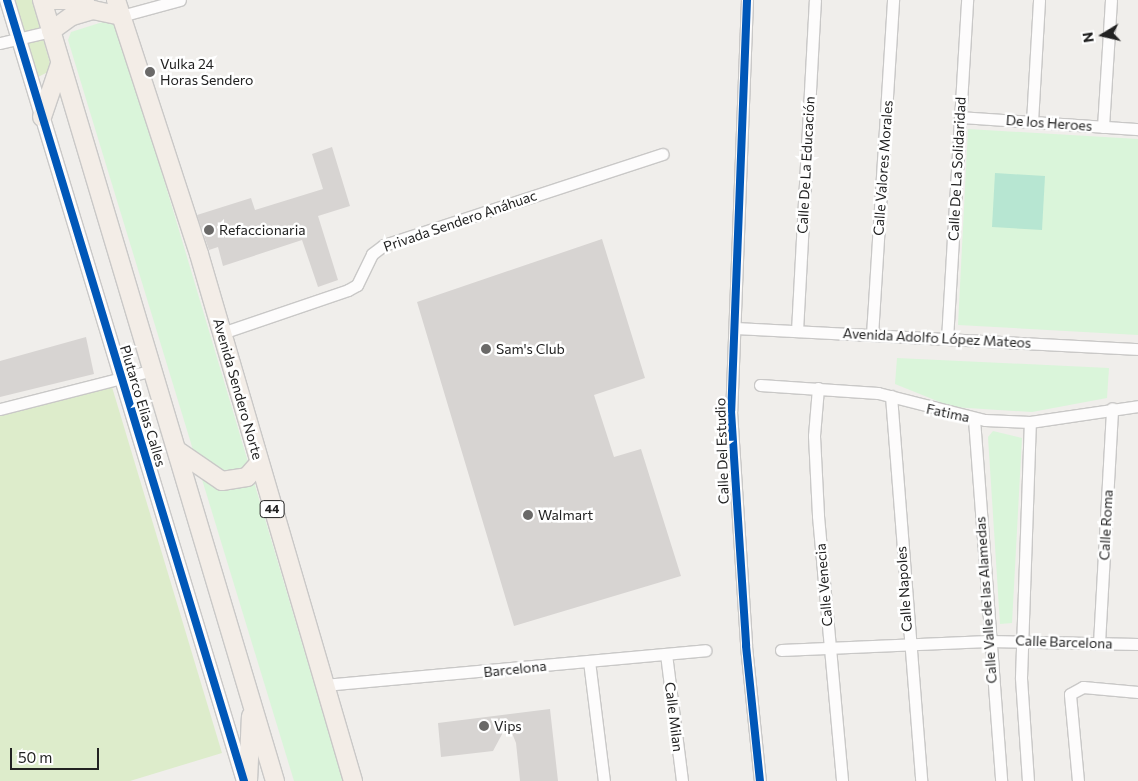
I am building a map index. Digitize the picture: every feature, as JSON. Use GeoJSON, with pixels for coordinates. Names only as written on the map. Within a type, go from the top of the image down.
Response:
{"type":"FeatureCollection","features":[{"type":"Feature","properties":{"kind":"main road"},"geometry":{"type":"LineString","coordinates":[[42,0],[178,450],[275,781]]}},
{"type":"Feature","properties":{"kind":"main road"},"geometry":{"type":"LineString","coordinates":[[48,0],[85,0]]}},
{"type":"Feature","properties":{"kind":"main road"},"geometry":{"type":"LineString","coordinates":[[51,32],[72,16],[93,10],[119,8]]}},
{"type":"Feature","properties":{"kind":"main road","name":"Avenida Sendero Norte"},"geometry":{"type":"LineString","coordinates":[[119,8],[222,333],[353,781]]}},
{"type":"Feature","properties":{"kind":"main road"},"geometry":{"type":"LineString","coordinates":[[42,117],[60,64]]}},
{"type":"Feature","properties":{"kind":"main road"},"geometry":{"type":"LineString","coordinates":[[178,450],[222,481],[247,477],[259,463]]}},
{"type":"Feature","properties":{"kind":"main road"},"geometry":{"type":"LineString","coordinates":[[248,781],[252,701]]}},
{"type":"Feature","properties":{"kind":"street","name":"Plutarco Elias Calles"},"geometry":{"type":"LineString","coordinates":[[6,0],[244,781]]}},
{"type":"Feature","properties":{"kind":"street"},"geometry":{"type":"LineString","coordinates":[[119,8],[180,0]]}},
{"type":"Feature","properties":{"kind":"street","name":"Calle Del Estudio"},"geometry":{"type":"LineString","coordinates":[[747,0],[732,312],[736,328],[731,410],[734,475],[760,781]]}},
{"type":"Feature","properties":{"kind":"street","name":"Calle De La Educación"},"geometry":{"type":"LineString","coordinates":[[797,331],[815,0]]}},
{"type":"Feature","properties":{"kind":"street","name":"Calle Valores Morales"},"geometry":{"type":"LineString","coordinates":[[872,335],[893,0]]}},
{"type":"Feature","properties":{"kind":"street","name":"Calle De La Solidaridad"},"geometry":{"type":"LineString","coordinates":[[947,339],[967,0]]}},
{"type":"Feature","properties":{"kind":"street"},"geometry":{"type":"LineString","coordinates":[[1032,122],[1038,0]]}},
{"type":"Feature","properties":{"kind":"street"},"geometry":{"type":"LineString","coordinates":[[1103,127],[1111,0]]}},
{"type":"Feature","properties":{"kind":"street"},"geometry":{"type":"LineString","coordinates":[[0,43],[51,32]]}},
{"type":"Feature","properties":{"kind":"street","name":"De los Heroes"},"geometry":{"type":"LineString","coordinates":[[960,117],[1138,129]]}},
{"type":"Feature","properties":{"kind":"street","name":"Privada Sendero Anáhuac"},"geometry":{"type":"LineString","coordinates":[[222,333],[348,290],[356,285],[372,254],[384,245],[662,154]]}},
{"type":"Feature","properties":{"kind":"street","name":"Avenida Adolfo López Mateos"},"geometry":{"type":"LineString","coordinates":[[736,328],[1138,349]]}},
{"type":"Feature","properties":{"kind":"street"},"geometry":{"type":"LineString","coordinates":[[0,409],[153,370]]}},
{"type":"Feature","properties":{"kind":"street","name":"Fatima"},"geometry":{"type":"LineString","coordinates":[[760,385],[818,388],[891,396],[974,420],[1030,422],[1112,408],[1138,406]]}},
{"type":"Feature","properties":{"kind":"street","name":"Calle Venecia"},"geometry":{"type":"LineString","coordinates":[[818,388],[815,446],[829,647],[842,781]]}},
{"type":"Feature","properties":{"kind":"street","name":"Calle Napoles"},"geometry":{"type":"LineString","coordinates":[[891,396],[908,643],[921,781]]}},
{"type":"Feature","properties":{"kind":"street","name":"Calle Roma"},"geometry":{"type":"LineString","coordinates":[[1099,642],[1112,408]]}},
{"type":"Feature","properties":{"kind":"street","name":"Calle Valle de las Alamedas"},"geometry":{"type":"LineString","coordinates":[[974,420],[988,641],[1001,781]]}},
{"type":"Feature","properties":{"kind":"street"},"geometry":{"type":"LineString","coordinates":[[1028,781],[1022,640],[1030,422]]}},
{"type":"Feature","properties":{"kind":"street","name":"Calle Barcelona"},"geometry":{"type":"LineString","coordinates":[[781,650],[908,643],[1022,640],[1138,644]]}},
{"type":"Feature","properties":{"kind":"street","name":"Barcelona"},"geometry":{"type":"LineString","coordinates":[[324,685],[705,650]]}},
{"type":"Feature","properties":{"kind":"street","name":"Calle Milan"},"geometry":{"type":"LineString","coordinates":[[666,654],[682,781]]}},
{"type":"Feature","properties":{"kind":"street"},"geometry":{"type":"LineString","coordinates":[[589,661],[604,781]]}},
{"type":"Feature","properties":{"kind":"street"},"geometry":{"type":"LineString","coordinates":[[1078,781],[1069,702],[1072,691],[1083,687],[1138,692]]}},
{"type":"Feature","properties":{"kind":"green space"},"geometry":{"type":"Polygon","coordinates":[[[13,0],[32,0],[52,70],[36,78],[13,0]]]}},
{"type":"Feature","properties":{"kind":"green space"},"geometry":{"type":"Polygon","coordinates":[[[109,20],[117,22],[343,781],[294,781],[68,40],[71,32],[109,20]]]}},
{"type":"Feature","properties":{"kind":"green space"},"geometry":{"type":"Polygon","coordinates":[[[968,129],[1138,139],[1138,335],[958,325],[968,129]]]}},
{"type":"Feature","properties":{"kind":"green space"},"geometry":{"type":"Polygon","coordinates":[[[995,173],[1045,176],[1042,230],[992,227],[995,173]]]}},
{"type":"Feature","properties":{"kind":"green space"},"geometry":{"type":"Polygon","coordinates":[[[897,358],[1109,368],[1107,398],[1032,412],[952,407],[895,384],[897,358]]]}},
{"type":"Feature","properties":{"kind":"green space"},"geometry":{"type":"Polygon","coordinates":[[[112,387],[222,753],[130,781],[0,781],[0,415],[112,387]]]}},
{"type":"Feature","properties":{"kind":"green space"},"geometry":{"type":"Polygon","coordinates":[[[993,431],[1022,438],[1012,623],[1000,624],[988,437],[993,431]]]}},
{"type":"Feature","properties":{"kind":"building"},"geometry":{"type":"Polygon","coordinates":[[[332,147],[350,206],[318,216],[338,280],[318,287],[302,240],[223,266],[218,247],[209,250],[197,215],[251,198],[255,210],[323,189],[312,154],[332,147]]]}},
{"type":"Feature","properties":{"kind":"building"},"geometry":{"type":"Polygon","coordinates":[[[602,239],[645,378],[594,395],[614,457],[641,449],[681,576],[514,626],[417,302],[602,239]]]}},
{"type":"Feature","properties":{"kind":"building"},"geometry":{"type":"Polygon","coordinates":[[[86,337],[94,374],[0,397],[0,361],[86,337]]]}},
{"type":"Feature","properties":{"kind":"building"},"geometry":{"type":"Polygon","coordinates":[[[550,709],[558,781],[520,781],[516,743],[508,723],[493,751],[441,757],[438,723],[550,709]]]}},
{"type":"Feature","properties":{"kind":"cycle path"},"geometry":{"type":"LineString","coordinates":[[7,0],[244,781]]}},
{"type":"Feature","properties":{"kind":"cycle path"},"geometry":{"type":"LineString","coordinates":[[747,0],[731,411],[746,646],[760,781]]}},
{"type":"Feature","properties":{"kind":"place","name":"Vulka 24 Horas Sendero"},"geometry":{"type":"Point","coordinates":[150,72]}},
{"type":"Feature","properties":{"kind":"place","name":"Refaccionaria"},"geometry":{"type":"Point","coordinates":[209,230]}},
{"type":"Feature","properties":{"kind":"place","name":"Sam's Club"},"geometry":{"type":"Point","coordinates":[486,349]}},
{"type":"Feature","properties":{"kind":"place","name":"Walmart"},"geometry":{"type":"Point","coordinates":[528,515]}},
{"type":"Feature","properties":{"kind":"place","name":"Vips"},"geometry":{"type":"Point","coordinates":[484,726]}}]}
